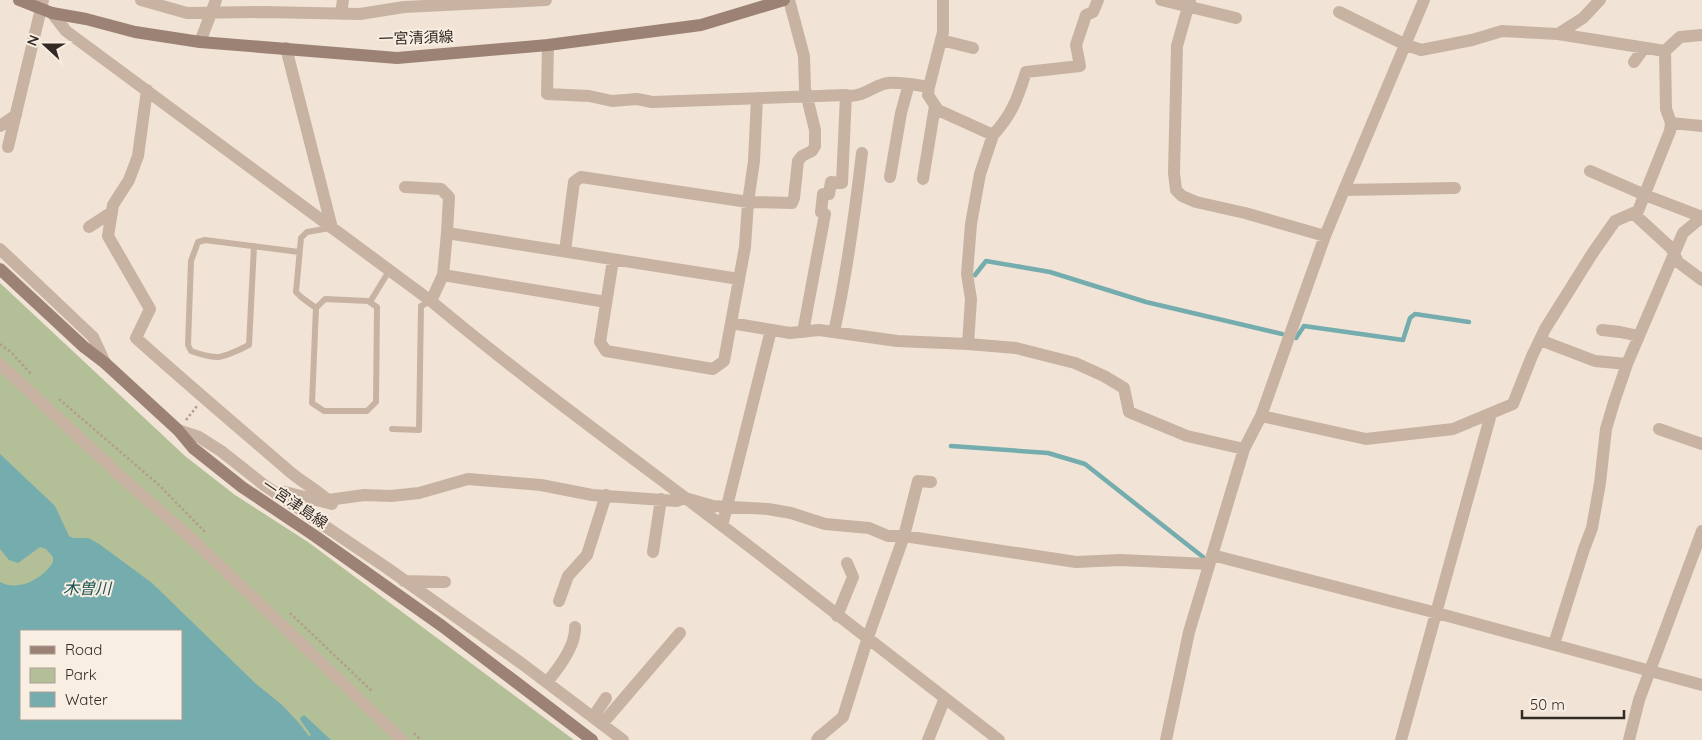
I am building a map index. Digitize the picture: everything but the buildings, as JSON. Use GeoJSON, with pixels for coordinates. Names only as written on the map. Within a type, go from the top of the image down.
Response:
{"type":"FeatureCollection","features":[{"type":"Feature","properties":{"kind":"main road","name":"一宮清須線"},"geometry":{"type":"LineString","coordinates":[[19,0],[135,32],[200,42],[397,58],[548,45],[701,25],[784,0]]}},
{"type":"Feature","properties":{"kind":"main road","name":"一宮津島線"},"geometry":{"type":"LineString","coordinates":[[0,269],[178,430],[193,448],[242,487],[442,626],[592,740]]}},
{"type":"Feature","properties":{"kind":"street"},"geometry":{"type":"LineString","coordinates":[[141,0],[187,13],[341,14],[360,14],[404,7],[546,0]]}},
{"type":"Feature","properties":{"kind":"street"},"geometry":{"type":"LineString","coordinates":[[200,42],[216,0]]}},
{"type":"Feature","properties":{"kind":"street"},"geometry":{"type":"LineString","coordinates":[[341,14],[343,0]]}},
{"type":"Feature","properties":{"kind":"street"},"geometry":{"type":"LineString","coordinates":[[565,251],[574,182],[582,176],[748,202],[792,203],[798,161],[802,156],[812,151],[815,146],[815,130],[806,97],[804,56],[789,0]]}},
{"type":"Feature","properties":{"kind":"street"},"geometry":{"type":"LineString","coordinates":[[943,0],[943,32],[928,95],[938,110],[993,135]]}},
{"type":"Feature","properties":{"kind":"street"},"geometry":{"type":"LineString","coordinates":[[968,344],[971,298],[967,274],[971,224],[980,174],[993,135],[1005,122],[1013,109],[1026,72],[1080,66],[1076,45],[1086,15],[1094,12],[1098,0]]}},
{"type":"Feature","properties":{"kind":"street"},"geometry":{"type":"LineString","coordinates":[[1161,0],[1188,4],[1236,18]]}},
{"type":"Feature","properties":{"kind":"street"},"geometry":{"type":"LineString","coordinates":[[1166,740],[1189,632],[1244,449],[1261,416],[1325,236],[1424,0]]}},
{"type":"Feature","properties":{"kind":"street"},"geometry":{"type":"LineString","coordinates":[[1558,34],[1583,18],[1600,0]]}},
{"type":"Feature","properties":{"kind":"street"},"geometry":{"type":"LineString","coordinates":[[1188,4],[1177,46],[1174,173],[1176,190],[1182,196],[1196,202],[1245,213],[1325,236]]}},
{"type":"Feature","properties":{"kind":"street"},"geometry":{"type":"LineString","coordinates":[[46,7],[66,31],[430,301],[481,343],[837,616],[868,637],[1000,740]]}},
{"type":"Feature","properties":{"kind":"street"},"geometry":{"type":"LineString","coordinates":[[8,147],[46,7]]}},
{"type":"Feature","properties":{"kind":"street"},"geometry":{"type":"LineString","coordinates":[[1339,12],[1404,44],[1421,50],[1472,40],[1502,31],[1558,34],[1665,51]]}},
{"type":"Feature","properties":{"kind":"street"},"geometry":{"type":"LineString","coordinates":[[1261,416],[1366,439],[1453,429],[1513,404],[1540,340],[1582,271],[1615,221],[1638,211],[1670,131],[1671,123],[1666,109],[1665,51],[1680,37],[1702,35]]}},
{"type":"Feature","properties":{"kind":"street"},"geometry":{"type":"LineString","coordinates":[[941,40],[973,48]]}},
{"type":"Feature","properties":{"kind":"street"},"geometry":{"type":"LineString","coordinates":[[548,45],[547,94],[589,96],[612,101],[637,99],[652,102],[851,96],[864,93],[887,83],[929,87]]}},
{"type":"Feature","properties":{"kind":"street"},"geometry":{"type":"LineString","coordinates":[[286,48],[332,228]]}},
{"type":"Feature","properties":{"kind":"street"},"geometry":{"type":"LineString","coordinates":[[1634,62],[1644,48]]}},
{"type":"Feature","properties":{"kind":"street"},"geometry":{"type":"LineString","coordinates":[[890,177],[901,113],[909,84]]}},
{"type":"Feature","properties":{"kind":"street"},"geometry":{"type":"LineString","coordinates":[[147,90],[138,156],[129,180],[113,205],[108,236],[150,309],[136,338],[295,476],[332,504],[285,492],[277,494]]}},
{"type":"Feature","properties":{"kind":"street"},"geometry":{"type":"LineString","coordinates":[[803,332],[825,214],[820,212],[823,194],[829,194],[831,182],[842,183],[846,95]]}},
{"type":"Feature","properties":{"kind":"street"},"geometry":{"type":"LineString","coordinates":[[613,260],[600,342],[606,351],[713,369],[724,361],[746,247],[748,202],[754,161],[757,98]]}},
{"type":"Feature","properties":{"kind":"street"},"geometry":{"type":"LineString","coordinates":[[923,179],[935,106]]}},
{"type":"Feature","properties":{"kind":"street"},"geometry":{"type":"LineString","coordinates":[[0,126],[16,115]]}},
{"type":"Feature","properties":{"kind":"street"},"geometry":{"type":"LineString","coordinates":[[1671,123],[1702,126]]}},
{"type":"Feature","properties":{"kind":"street"},"geometry":{"type":"LineString","coordinates":[[834,332],[854,224],[862,153]]}},
{"type":"Feature","properties":{"kind":"street"},"geometry":{"type":"LineString","coordinates":[[1554,644],[1592,528],[1600,483],[1606,429],[1627,364],[1683,233],[1702,217],[1644,195],[1590,171]]}},
{"type":"Feature","properties":{"kind":"street"},"geometry":{"type":"LineString","coordinates":[[405,187],[441,189],[449,197],[443,274],[430,301]]}},
{"type":"Feature","properties":{"kind":"street"},"geometry":{"type":"LineString","coordinates":[[1344,190],[1455,188]]}},
{"type":"Feature","properties":{"kind":"street"},"geometry":{"type":"LineString","coordinates":[[89,227],[112,212]]}},
{"type":"Feature","properties":{"kind":"street"},"geometry":{"type":"LineString","coordinates":[[1633,213],[1671,248],[1678,262],[1702,280]]}},
{"type":"Feature","properties":{"kind":"street"},"geometry":{"type":"LineString","coordinates":[[447,232],[739,279]]}},
{"type":"Feature","properties":{"kind":"street"},"geometry":{"type":"LineString","coordinates":[[0,249],[93,337],[105,363]]}},
{"type":"Feature","properties":{"kind":"street"},"geometry":{"type":"LineString","coordinates":[[443,274],[606,302]]}},
{"type":"Feature","properties":{"kind":"street"},"geometry":{"type":"LineString","coordinates":[[731,323],[790,333],[819,330],[897,341],[1016,348],[1076,363],[1104,376],[1124,388],[1130,412],[1187,436],[1244,449]]}},
{"type":"Feature","properties":{"kind":"street"},"geometry":{"type":"LineString","coordinates":[[722,526],[770,330]]}},
{"type":"Feature","properties":{"kind":"street"},"geometry":{"type":"LineString","coordinates":[[1602,330],[1639,336]]}},
{"type":"Feature","properties":{"kind":"street"},"geometry":{"type":"LineString","coordinates":[[1540,340],[1595,361],[1627,364]]}},
{"type":"Feature","properties":{"kind":"street"},"geometry":{"type":"LineString","coordinates":[[0,364],[126,481],[193,540],[402,740]]}},
{"type":"Feature","properties":{"kind":"street"},"geometry":{"type":"LineString","coordinates":[[1401,740],[1491,414]]}},
{"type":"Feature","properties":{"kind":"street"},"geometry":{"type":"LineString","coordinates":[[1659,428],[1702,444]]}},
{"type":"Feature","properties":{"kind":"street"},"geometry":{"type":"LineString","coordinates":[[178,430],[199,437],[214,446],[277,494],[547,682],[623,740]]}},
{"type":"Feature","properties":{"kind":"street"},"geometry":{"type":"LineString","coordinates":[[328,500],[364,495],[391,496],[419,493],[468,479],[482,482],[498,481],[541,485],[592,495],[677,501],[685,498],[713,506],[791,513],[825,524],[869,528],[888,536],[904,536],[1076,562],[1210,559],[1437,613],[1702,685]]}},
{"type":"Feature","properties":{"kind":"street"},"geometry":{"type":"LineString","coordinates":[[817,740],[842,717],[904,536],[918,481],[931,482]]}},
{"type":"Feature","properties":{"kind":"street"},"geometry":{"type":"LineString","coordinates":[[559,602],[568,576],[587,555],[606,496]]}},
{"type":"Feature","properties":{"kind":"street"},"geometry":{"type":"LineString","coordinates":[[653,552],[661,499]]}},
{"type":"Feature","properties":{"kind":"street"},"geometry":{"type":"LineString","coordinates":[[1629,740],[1639,700],[1702,532]]}},
{"type":"Feature","properties":{"kind":"street"},"geometry":{"type":"LineString","coordinates":[[837,616],[853,577],[847,563]]}},
{"type":"Feature","properties":{"kind":"street"},"geometry":{"type":"LineString","coordinates":[[404,581],[445,582]]}},
{"type":"Feature","properties":{"kind":"street"},"geometry":{"type":"LineString","coordinates":[[547,682],[561,665],[575,634],[575,627]]}},
{"type":"Feature","properties":{"kind":"street"},"geometry":{"type":"LineString","coordinates":[[598,721],[680,633]]}},
{"type":"Feature","properties":{"kind":"street"},"geometry":{"type":"LineString","coordinates":[[598,721],[606,698]]}},
{"type":"Feature","properties":{"kind":"street"},"geometry":{"type":"LineString","coordinates":[[928,740],[945,698]]}},
{"type":"Feature","properties":{"kind":"lane"},"geometry":{"type":"LineString","coordinates":[[316,308],[296,292],[301,238],[308,232],[332,228]]}},
{"type":"Feature","properties":{"kind":"lane"},"geometry":{"type":"LineString","coordinates":[[254,246],[249,345],[226,357],[209,358],[191,351],[188,345],[191,261],[198,242],[205,240],[254,246],[299,252]]}},
{"type":"Feature","properties":{"kind":"lane"},"geometry":{"type":"LineString","coordinates":[[370,302],[389,270]]}},
{"type":"Feature","properties":{"kind":"lane"},"geometry":{"type":"LineString","coordinates":[[325,299],[368,301],[377,307],[376,402],[367,411],[324,411],[312,403],[316,308],[325,299]]}},
{"type":"Feature","properties":{"kind":"lane"},"geometry":{"type":"LineString","coordinates":[[392,429],[419,430],[421,306],[430,301]]}},
{"type":"Feature","properties":{"kind":"path"},"geometry":{"type":"LineString","coordinates":[[0,344],[11,352],[36,378]]}},
{"type":"Feature","properties":{"kind":"path"},"geometry":{"type":"LineString","coordinates":[[56,397],[159,485]]}},
{"type":"Feature","properties":{"kind":"path"},"geometry":{"type":"LineString","coordinates":[[178,430],[204,397]]}},
{"type":"Feature","properties":{"kind":"green space"},"geometry":{"type":"Polygon","coordinates":[[[0,283],[185,456],[235,495],[308,542],[574,740],[290,740],[182,630],[73,546],[0,466],[0,283]]]}},
{"type":"Feature","properties":{"kind":"green space"},"geometry":{"type":"Polygon","coordinates":[[[38,544],[68,554],[30,589],[0,586],[0,547],[38,544]]]}},
{"type":"Feature","properties":{"kind":"water","name":"木曽川"},"geometry":{"type":"Polygon","coordinates":[[[0,454],[55,506],[69,536],[73,538],[88,538],[99,544],[152,583],[255,683],[282,705],[309,736],[311,735],[300,718],[304,715],[331,740],[0,740],[0,582],[7,585],[22,585],[29,582],[49,568],[53,562],[53,557],[46,549],[40,547],[18,563],[9,560],[0,549],[0,454]]]}},
{"type":"Feature","properties":{"kind":"waterway"},"geometry":{"type":"LineString","coordinates":[[975,275],[986,261],[1050,272],[1146,302],[1282,334]]}},
{"type":"Feature","properties":{"kind":"waterway"},"geometry":{"type":"LineString","coordinates":[[1296,338],[1304,326],[1403,340],[1410,318],[1415,314],[1469,322]]}},
{"type":"Feature","properties":{"kind":"waterway"},"geometry":{"type":"LineString","coordinates":[[951,446],[1048,453],[1085,464],[1203,557]]}}]}
